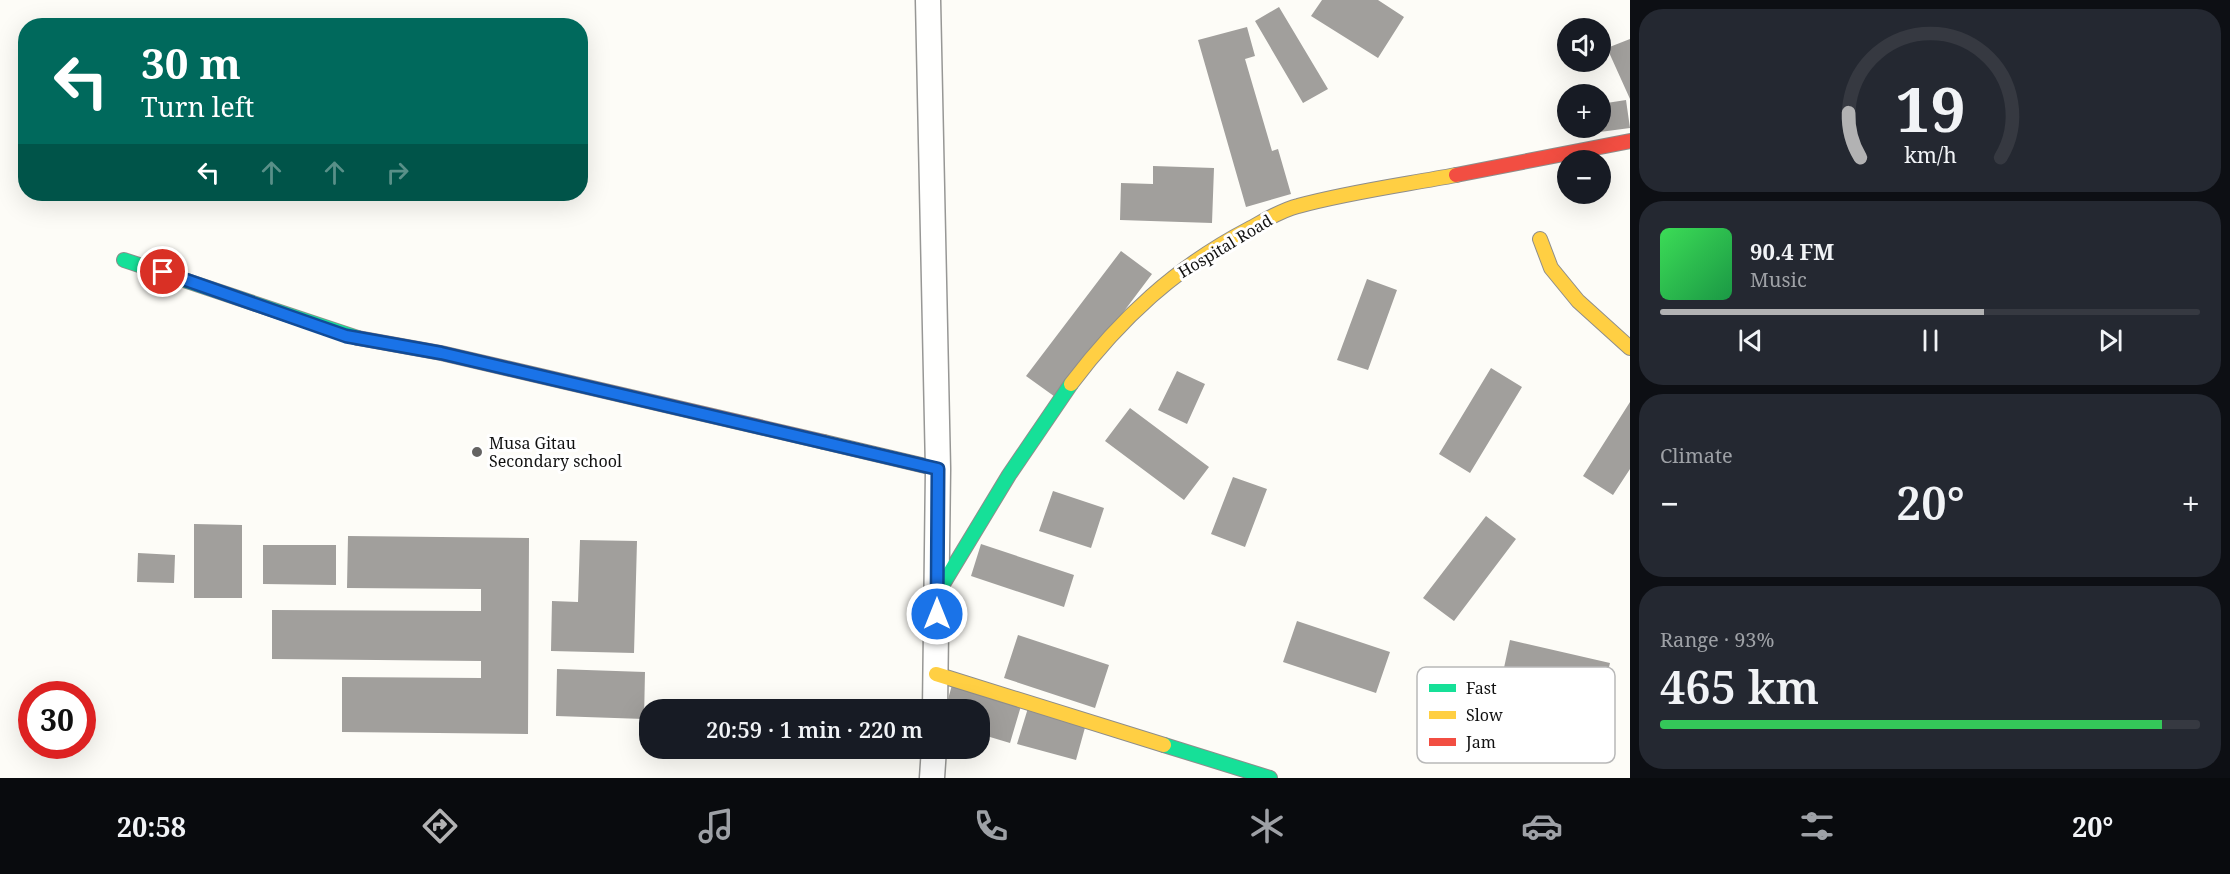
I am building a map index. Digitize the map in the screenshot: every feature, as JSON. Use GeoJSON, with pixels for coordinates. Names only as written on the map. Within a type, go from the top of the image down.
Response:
{"type":"FeatureCollection","features":[{"type":"Feature","properties":{"kind":"street"},"geometry":{"type":"LineString","coordinates":[[928,0],[938,469],[935,699]]}},
{"type":"Feature","properties":{"kind":"street","name":"Hospital Road"},"geometry":{"type":"LineString","coordinates":[[937,594],[1062,396],[1111,334],[1152,293],[1197,259],[1248,229],[1296,206],[1630,141]]}},
{"type":"Feature","properties":{"kind":"street"},"geometry":{"type":"LineString","coordinates":[[1540,239],[1551,268],[1578,301],[1630,348]]}},
{"type":"Feature","properties":{"kind":"street"},"geometry":{"type":"LineString","coordinates":[[124,260],[346,336],[441,353],[938,469]]}},
{"type":"Feature","properties":{"kind":"street"},"geometry":{"type":"LineString","coordinates":[[936,674],[1270,778]]}},
{"type":"Feature","properties":{"kind":"street"},"geometry":{"type":"LineString","coordinates":[[932,778],[933,759]]}},
{"type":"Feature","properties":{"kind":"building"},"geometry":{"type":"Polygon","coordinates":[[[1322,0],[1378,0],[1404,17],[1378,58],[1311,16],[1322,0]]]}},
{"type":"Feature","properties":{"kind":"building"},"geometry":{"type":"Polygon","coordinates":[[[1279,7],[1328,89],[1303,103],[1255,21],[1279,7]]]}},
{"type":"Feature","properties":{"kind":"building"},"geometry":{"type":"Polygon","coordinates":[[[1247,27],[1255,56],[1245,59],[1272,151],[1278,149],[1291,194],[1246,207],[1198,40],[1247,27]]]}},
{"type":"Feature","properties":{"kind":"building"},"geometry":{"type":"Polygon","coordinates":[[[1630,39],[1630,99],[1611,57],[1611,46],[1630,39]]]}},
{"type":"Feature","properties":{"kind":"building"},"geometry":{"type":"Polygon","coordinates":[[[1626,100],[1630,128],[1611,131],[1611,102],[1626,100]]]}},
{"type":"Feature","properties":{"kind":"building"},"geometry":{"type":"Polygon","coordinates":[[[1153,166],[1214,168],[1212,223],[1120,220],[1121,183],[1153,184],[1153,166]]]}},
{"type":"Feature","properties":{"kind":"building"},"geometry":{"type":"Polygon","coordinates":[[[1121,251],[1152,274],[1058,399],[1026,376],[1121,251]]]}},
{"type":"Feature","properties":{"kind":"building"},"geometry":{"type":"Polygon","coordinates":[[[1367,279],[1397,290],[1368,370],[1337,360],[1367,279]]]}},
{"type":"Feature","properties":{"kind":"building"},"geometry":{"type":"Polygon","coordinates":[[[1491,368],[1522,387],[1470,473],[1439,454],[1491,368]]]}},
{"type":"Feature","properties":{"kind":"building"},"geometry":{"type":"Polygon","coordinates":[[[1177,371],[1205,384],[1187,424],[1158,410],[1177,371]]]}},
{"type":"Feature","properties":{"kind":"building"},"geometry":{"type":"Polygon","coordinates":[[[1630,402],[1630,469],[1613,495],[1583,476],[1630,402]]]}},
{"type":"Feature","properties":{"kind":"building"},"geometry":{"type":"Polygon","coordinates":[[[1130,408],[1209,467],[1184,500],[1105,441],[1130,408]]]}},
{"type":"Feature","properties":{"kind":"building"},"geometry":{"type":"Polygon","coordinates":[[[1233,477],[1267,489],[1245,547],[1211,534],[1233,477]]]}},
{"type":"Feature","properties":{"kind":"building"},"geometry":{"type":"Polygon","coordinates":[[[1053,491],[1104,508],[1091,548],[1039,531],[1053,491]]]}},
{"type":"Feature","properties":{"kind":"building"},"geometry":{"type":"Polygon","coordinates":[[[1486,516],[1516,539],[1454,621],[1423,598],[1486,516]]]}},
{"type":"Feature","properties":{"kind":"building"},"geometry":{"type":"Polygon","coordinates":[[[194,524],[242,525],[242,598],[194,598],[194,524]]]}},
{"type":"Feature","properties":{"kind":"building"},"geometry":{"type":"Polygon","coordinates":[[[348,536],[529,538],[528,734],[342,732],[342,677],[481,678],[481,661],[272,659],[272,610],[481,611],[481,589],[347,588],[348,536]]]}},
{"type":"Feature","properties":{"kind":"building"},"geometry":{"type":"Polygon","coordinates":[[[580,540],[637,541],[634,653],[551,651],[552,601],[578,602],[580,540]]]}},
{"type":"Feature","properties":{"kind":"building"},"geometry":{"type":"Polygon","coordinates":[[[981,544],[1074,575],[1064,607],[971,576],[981,544]]]}},
{"type":"Feature","properties":{"kind":"building"},"geometry":{"type":"Polygon","coordinates":[[[263,545],[336,545],[336,585],[263,584],[263,545]]]}},
{"type":"Feature","properties":{"kind":"building"},"geometry":{"type":"Polygon","coordinates":[[[138,553],[175,555],[174,583],[137,582],[138,553]]]}},
{"type":"Feature","properties":{"kind":"building"},"geometry":{"type":"Polygon","coordinates":[[[1297,621],[1390,652],[1376,693],[1283,662],[1297,621]]]}},
{"type":"Feature","properties":{"kind":"building"},"geometry":{"type":"Polygon","coordinates":[[[1018,635],[1109,665],[1095,708],[1004,678],[1018,635]]]}},
{"type":"Feature","properties":{"kind":"building"},"geometry":{"type":"Polygon","coordinates":[[[1510,640],[1610,663],[1609,667],[1504,667],[1510,640]]]}},
{"type":"Feature","properties":{"kind":"building"},"geometry":{"type":"Polygon","coordinates":[[[557,669],[645,672],[644,699],[639,699],[639,719],[556,716],[557,669]]]}},
{"type":"Feature","properties":{"kind":"building"},"geometry":{"type":"Polygon","coordinates":[[[952,685],[1021,706],[1010,743],[990,737],[990,699],[948,699],[952,685]]]}},
{"type":"Feature","properties":{"kind":"building"},"geometry":{"type":"Polygon","coordinates":[[[1028,708],[1086,724],[1076,760],[1017,744],[1028,708]]]}},
{"type":"Feature","properties":{"kind":"traffic: fast"},"geometry":{"type":"LineString","coordinates":[[124,260],[358,338]]}},
{"type":"Feature","properties":{"kind":"traffic: fast"},"geometry":{"type":"LineString","coordinates":[[937,594],[1009,475],[1071,384]]}},
{"type":"Feature","properties":{"kind":"traffic: fast"},"geometry":{"type":"LineString","coordinates":[[1164,745],[1270,778]]}},
{"type":"Feature","properties":{"kind":"traffic: slow"},"geometry":{"type":"LineString","coordinates":[[1071,384],[1109,338],[1151,296],[1197,260],[1267,219],[1292,208],[1317,201],[1456,175]]}},
{"type":"Feature","properties":{"kind":"traffic: slow"},"geometry":{"type":"LineString","coordinates":[[1540,239],[1551,268],[1578,301],[1630,348]]}},
{"type":"Feature","properties":{"kind":"traffic: slow"},"geometry":{"type":"LineString","coordinates":[[824,442],[938,469]]}},
{"type":"Feature","properties":{"kind":"traffic: slow"},"geometry":{"type":"LineString","coordinates":[[936,674],[1164,745]]}},
{"type":"Feature","properties":{"kind":"traffic: jam"},"geometry":{"type":"LineString","coordinates":[[1456,175],[1630,141]]}},
{"type":"Feature","properties":{"kind":"traffic: jam"},"geometry":{"type":"LineString","coordinates":[[358,338],[441,353],[824,442]]}},
{"type":"Feature","properties":{"kind":"place","name":"Musa Gitau Secondary school"},"geometry":{"type":"Point","coordinates":[477,452]}},
{"type":"Feature","properties":{"kind":"route"},"geometry":{"type":"LineString","coordinates":[[163,272],[303,323],[346,336],[441,353],[938,469],[937,614]]}}]}
